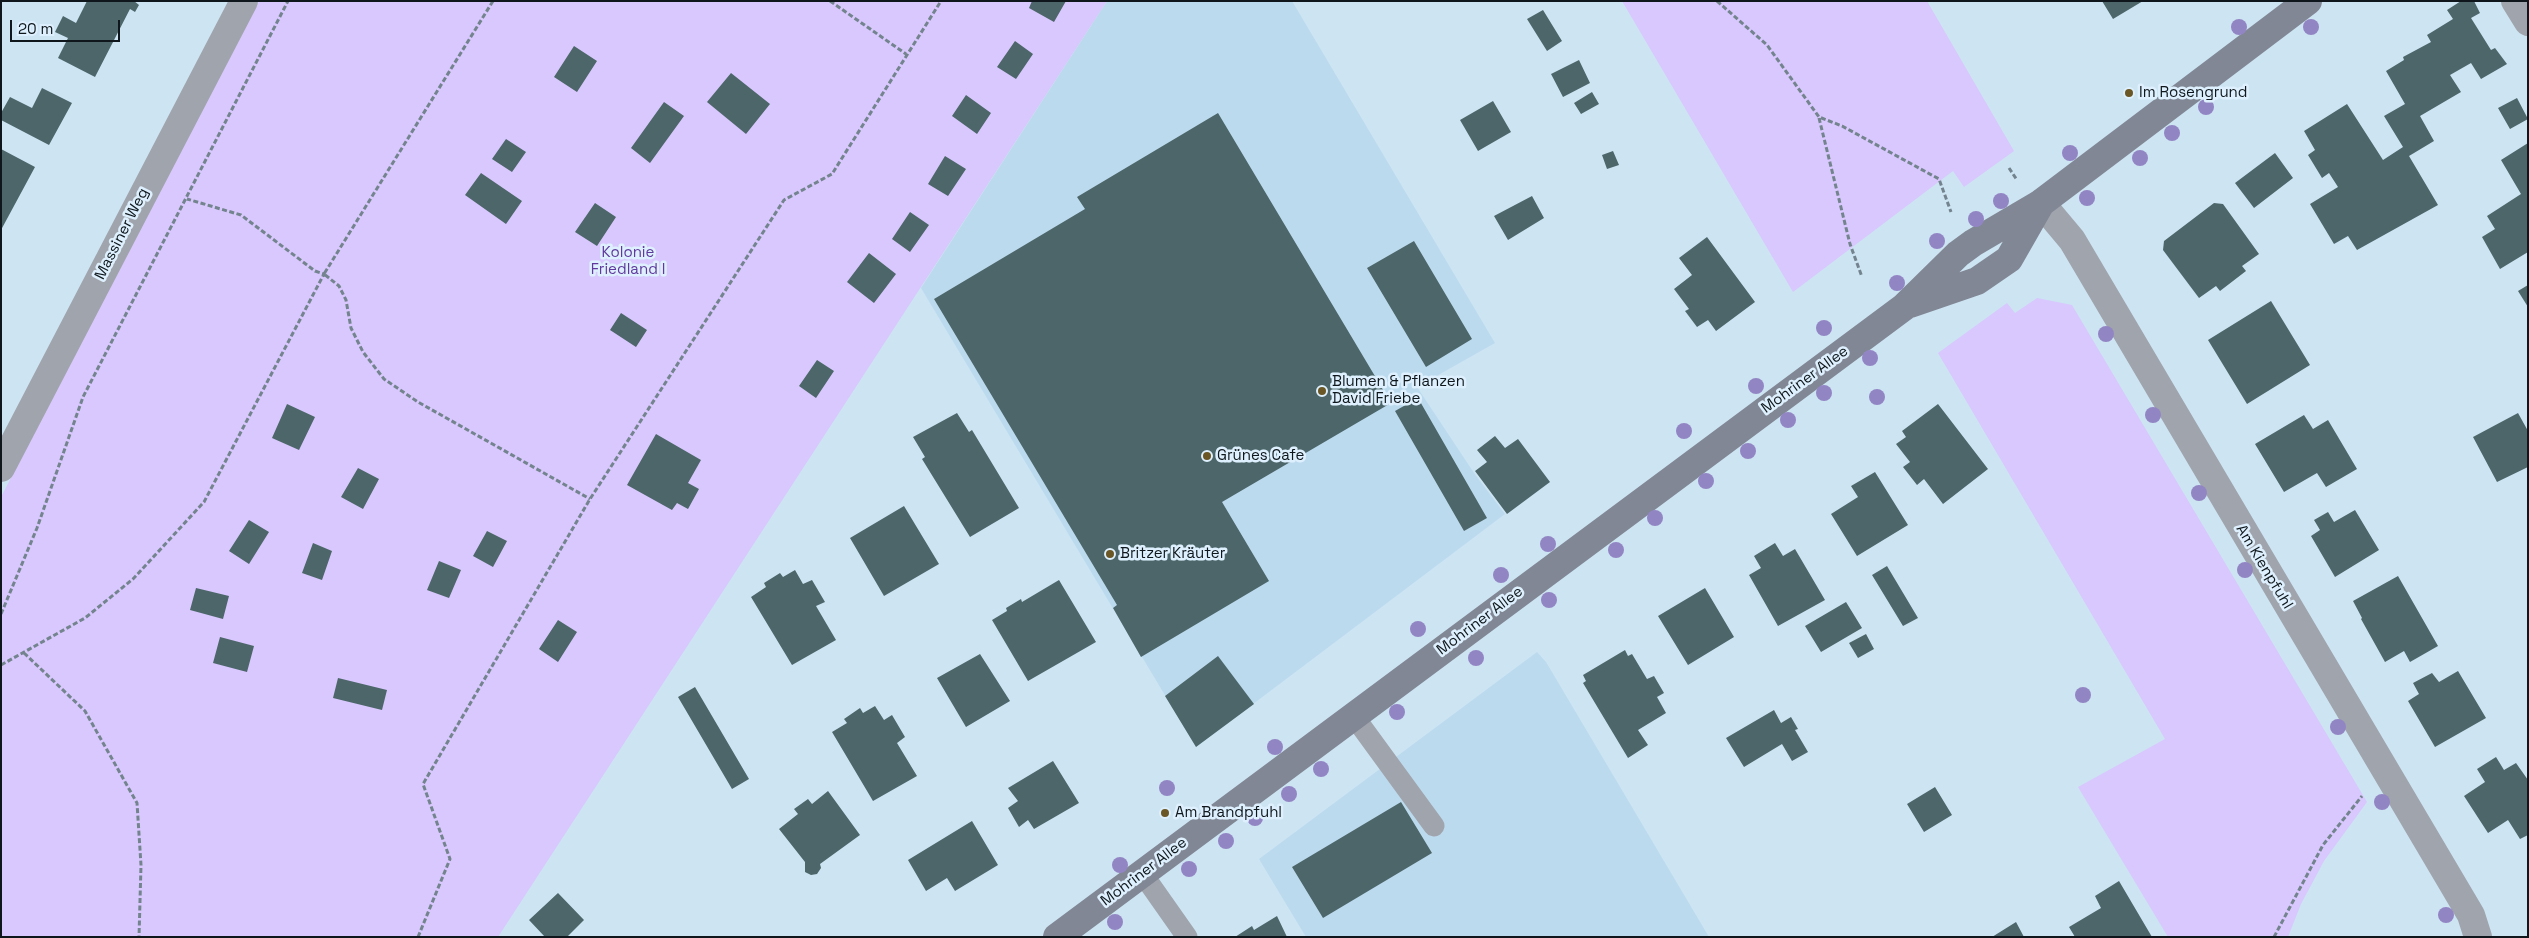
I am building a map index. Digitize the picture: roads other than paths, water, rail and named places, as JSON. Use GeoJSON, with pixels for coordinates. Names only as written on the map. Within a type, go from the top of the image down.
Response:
{"type":"FeatureCollection","features":[{"type":"Feature","properties":{"kind":"main road","name":"Mohriner Allee"},"geometry":{"type":"LineString","coordinates":[[1058,937],[1353,715],[1904,306],[1958,254],[1989,232],[2041,203],[2308,1]]}},
{"type":"Feature","properties":{"kind":"street","name":"Massiner Weg"},"geometry":{"type":"LineString","coordinates":[[1,468],[244,1]]}},
{"type":"Feature","properties":{"kind":"street"},"geometry":{"type":"LineString","coordinates":[[2515,1],[2528,22]]}},
{"type":"Feature","properties":{"kind":"street","name":"Am Kienpfuhl"},"geometry":{"type":"LineString","coordinates":[[2041,203],[2072,240],[2471,915],[2478,937]]}},
{"type":"Feature","properties":{"kind":"lane"},"geometry":{"type":"LineString","coordinates":[[1353,715],[1434,826]]}},
{"type":"Feature","properties":{"kind":"lane"},"geometry":{"type":"LineString","coordinates":[[1142,873],[1187,937]]}},
{"type":"Feature","properties":{"kind":"place","name":"Im Rosengrund"},"geometry":{"type":"Point","coordinates":[2129,93]}},
{"type":"Feature","properties":{"kind":"place","name":"Blumen & Pflanzen David Friebe"},"geometry":{"type":"Point","coordinates":[1322,391]}},
{"type":"Feature","properties":{"kind":"place","name":"Grünes Cafe"},"geometry":{"type":"Point","coordinates":[1207,456]}},
{"type":"Feature","properties":{"kind":"place","name":"Britzer Kräuter"},"geometry":{"type":"Point","coordinates":[1110,554]}},
{"type":"Feature","properties":{"kind":"place","name":"Am Brandpfuhl"},"geometry":{"type":"Point","coordinates":[1165,813]}},
{"type":"Feature","properties":{"kind":"park label","name":"Kolonie Friedland I"},"geometry":{"type":"Point","coordinates":[628,262]}}]}
